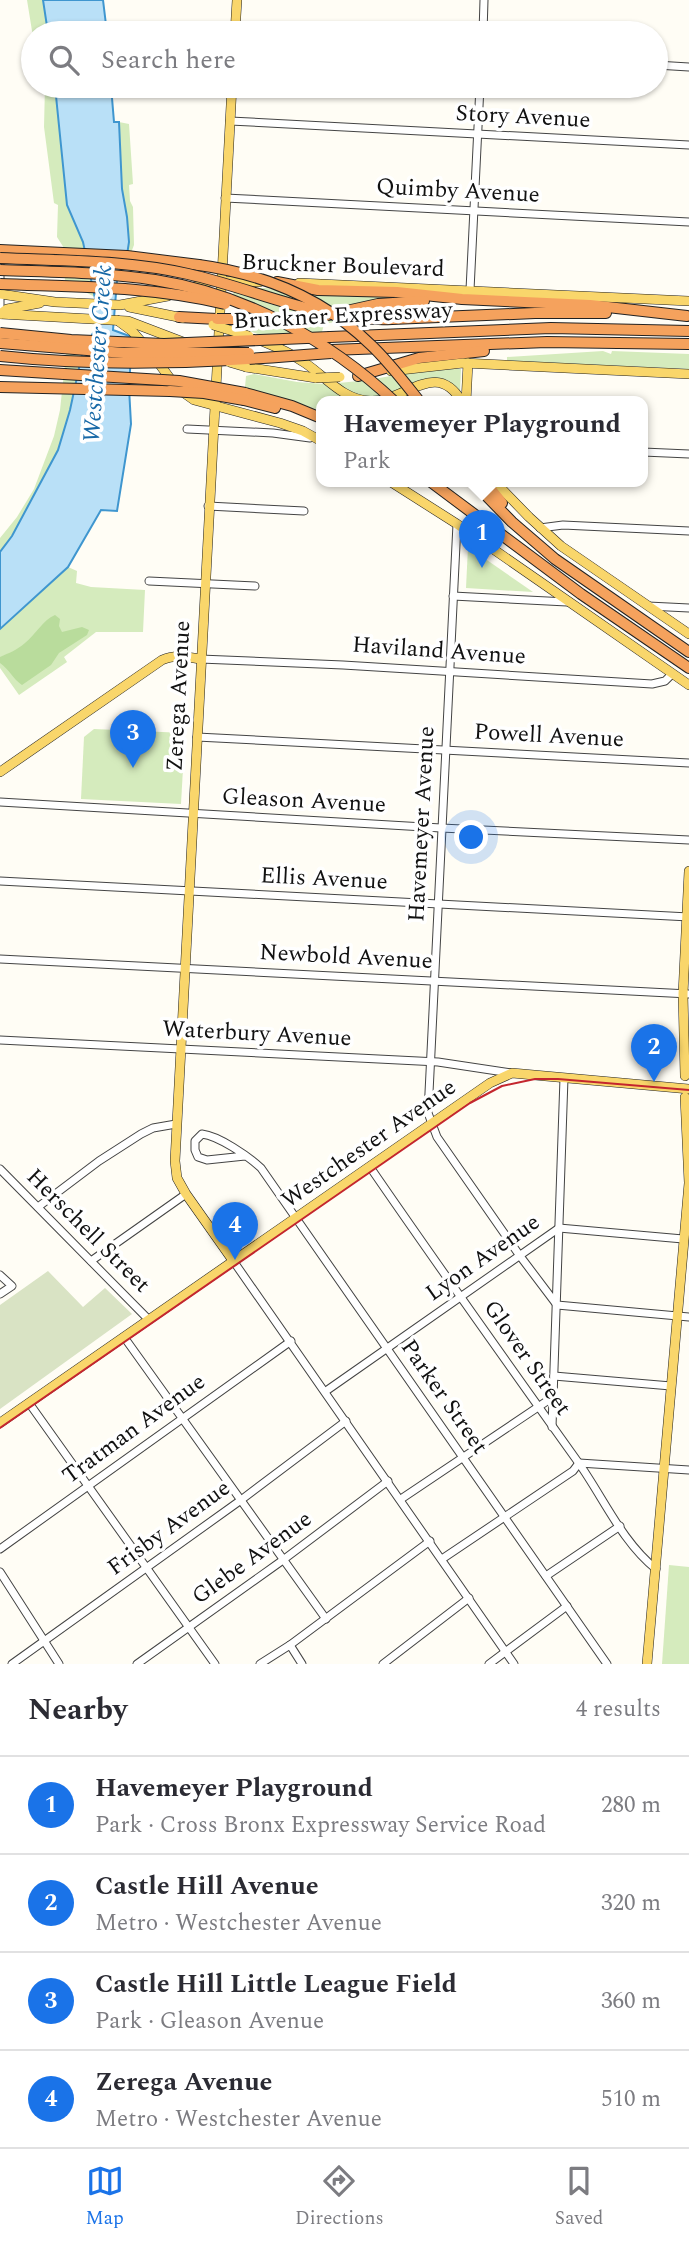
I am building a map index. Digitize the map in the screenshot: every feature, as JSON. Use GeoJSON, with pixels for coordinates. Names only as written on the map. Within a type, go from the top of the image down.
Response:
{"type":"FeatureCollection","features":[{"type":"Feature","properties":{"kind":"highway"},"geometry":{"type":"LineString","coordinates":[[0,254],[158,268],[204,278],[328,315],[355,319],[559,313],[688,316]]}},
{"type":"Feature","properties":{"kind":"highway"},"geometry":{"type":"LineString","coordinates":[[0,254],[166,260],[224,269],[275,283],[318,304],[358,332],[415,396]]}},
{"type":"Feature","properties":{"kind":"highway"},"geometry":{"type":"LineString","coordinates":[[0,270],[121,276],[168,282],[226,297],[281,322],[342,357],[388,396]]}},
{"type":"Feature","properties":{"kind":"highway"},"geometry":{"type":"LineString","coordinates":[[277,282],[318,290],[471,295],[617,307],[688,316]]}},
{"type":"Feature","properties":{"kind":"highway"},"geometry":{"type":"LineString","coordinates":[[0,284],[178,295],[223,303],[281,322]]}},
{"type":"Feature","properties":{"kind":"highway"},"geometry":{"type":"LineString","coordinates":[[179,317],[203,320],[300,321],[389,303],[471,295]]}},
{"type":"Feature","properties":{"kind":"highway","name":"Bruckner Expressway"},"geometry":{"type":"LineString","coordinates":[[0,333],[94,342],[176,344],[551,328],[689,331]]}},
{"type":"Feature","properties":{"kind":"highway"},"geometry":{"type":"LineString","coordinates":[[358,376],[439,355],[595,341]]}},
{"type":"Feature","properties":{"kind":"highway","name":"Bruckner Expressway"},"geometry":{"type":"LineString","coordinates":[[0,343],[149,354],[331,352],[512,342],[689,344]]}},
{"type":"Feature","properties":{"kind":"highway"},"geometry":{"type":"LineString","coordinates":[[0,356],[91,362],[173,363],[331,352]]}},
{"type":"Feature","properties":{"kind":"highway"},"geometry":{"type":"LineString","coordinates":[[0,370],[179,381],[280,402],[316,416]]}},
{"type":"Feature","properties":{"kind":"highway"},"geometry":{"type":"LineString","coordinates":[[0,387],[170,391],[244,396],[316,422]]}},
{"type":"Feature","properties":{"kind":"highway"},"geometry":{"type":"LineString","coordinates":[[0,393],[170,391]]}},
{"type":"Feature","properties":{"kind":"highway"},"geometry":{"type":"LineString","coordinates":[[438,487],[581,594],[689,668]]}},
{"type":"Feature","properties":{"kind":"highway"},"geometry":{"type":"LineString","coordinates":[[478,487],[512,522],[546,551],[689,652]]}},
{"type":"Feature","properties":{"kind":"highway"},"geometry":{"type":"LineString","coordinates":[[489,487],[546,551]]}},
{"type":"Feature","properties":{"kind":"main road"},"geometry":{"type":"LineString","coordinates":[[236,21],[237,0]]}},
{"type":"Feature","properties":{"kind":"main road","name":"Zerega Avenue"},"geometry":{"type":"LineString","coordinates":[[231,98],[175,1161],[177,1178],[186,1194],[234,1262]]}},
{"type":"Feature","properties":{"kind":"main road","name":"Bruckner Boulevard"},"geometry":{"type":"LineString","coordinates":[[0,294],[68,303],[120,305],[174,294],[210,281],[277,282]]}},
{"type":"Feature","properties":{"kind":"main road","name":"Bruckner Boulevard"},"geometry":{"type":"LineString","coordinates":[[471,295],[689,301]]}},
{"type":"Feature","properties":{"kind":"main road"},"geometry":{"type":"LineString","coordinates":[[0,314],[7,309],[48,301]]}},
{"type":"Feature","properties":{"kind":"main road"},"geometry":{"type":"LineString","coordinates":[[120,305],[213,325],[249,336],[295,357],[351,396]]}},
{"type":"Feature","properties":{"kind":"main road"},"geometry":{"type":"LineString","coordinates":[[0,314],[117,320],[142,325],[246,367],[316,378],[358,376],[468,363],[689,374]]}},
{"type":"Feature","properties":{"kind":"main road"},"geometry":{"type":"LineString","coordinates":[[117,320],[136,334],[181,392],[194,400],[280,423],[316,438]]}},
{"type":"Feature","properties":{"kind":"main road"},"geometry":{"type":"LineString","coordinates":[[465,396],[468,363]]}},
{"type":"Feature","properties":{"kind":"main road"},"geometry":{"type":"LineString","coordinates":[[392,396],[420,384],[433,382],[448,386],[459,396]]}},
{"type":"Feature","properties":{"kind":"main road"},"geometry":{"type":"LineString","coordinates":[[399,487],[457,524],[689,685]]}},
{"type":"Feature","properties":{"kind":"main road"},"geometry":{"type":"LineString","coordinates":[[500,487],[540,528],[571,554],[689,634]]}},
{"type":"Feature","properties":{"kind":"main road"},"geometry":{"type":"LineString","coordinates":[[0,772],[162,660],[179,656],[200,659]]}},
{"type":"Feature","properties":{"kind":"main road"},"geometry":{"type":"LineString","coordinates":[[685,1076],[689,871]]}},
{"type":"Feature","properties":{"kind":"main road"},"geometry":{"type":"LineString","coordinates":[[512,1073],[687,1093],[689,1181],[647,1664]]}},
{"type":"Feature","properties":{"kind":"main road","name":"Westchester Avenue"},"geometry":{"type":"LineString","coordinates":[[0,1423],[469,1096],[512,1073]]}},
{"type":"Feature","properties":{"kind":"street"},"geometry":{"type":"LineString","coordinates":[[483,21],[484,0]]}},
{"type":"Feature","properties":{"kind":"street"},"geometry":{"type":"LineString","coordinates":[[668,66],[689,67]]}},
{"type":"Feature","properties":{"kind":"street"},"geometry":{"type":"LineString","coordinates":[[471,295],[479,98]]}},
{"type":"Feature","properties":{"kind":"street","name":"Story Avenue"},"geometry":{"type":"LineString","coordinates":[[230,121],[689,145]]}},
{"type":"Feature","properties":{"kind":"street","name":"Quimby Avenue"},"geometry":{"type":"LineString","coordinates":[[225,198],[689,222]]}},
{"type":"Feature","properties":{"kind":"street"},"geometry":{"type":"LineString","coordinates":[[0,254],[0,306]]}},
{"type":"Feature","properties":{"kind":"street"},"geometry":{"type":"LineString","coordinates":[[187,429],[273,433],[316,440]]}},
{"type":"Feature","properties":{"kind":"street"},"geometry":{"type":"LineString","coordinates":[[648,452],[689,454]]}},
{"type":"Feature","properties":{"kind":"street"},"geometry":{"type":"LineString","coordinates":[[208,506],[304,511]]}},
{"type":"Feature","properties":{"kind":"street","name":"Havemeyer Avenue"},"geometry":{"type":"LineString","coordinates":[[432,1124],[428,1113],[429,1062],[457,524]]}},
{"type":"Feature","properties":{"kind":"street"},"geometry":{"type":"LineString","coordinates":[[540,528],[563,525],[689,531]]}},
{"type":"Feature","properties":{"kind":"street"},"geometry":{"type":"LineString","coordinates":[[149,581],[256,586]]}},
{"type":"Feature","properties":{"kind":"street"},"geometry":{"type":"LineString","coordinates":[[453,596],[569,602]]}},
{"type":"Feature","properties":{"kind":"street"},"geometry":{"type":"LineString","coordinates":[[648,606],[689,608]]}},
{"type":"Feature","properties":{"kind":"street","name":"Haviland Avenue"},"geometry":{"type":"LineString","coordinates":[[200,659],[652,684],[665,681],[672,674]]}},
{"type":"Feature","properties":{"kind":"street","name":"Powell Avenue"},"geometry":{"type":"LineString","coordinates":[[197,737],[689,763]]}},
{"type":"Feature","properties":{"kind":"street","name":"Gleason Avenue"},"geometry":{"type":"LineString","coordinates":[[0,803],[689,840]]}},
{"type":"Feature","properties":{"kind":"street","name":"Ellis Avenue"},"geometry":{"type":"LineString","coordinates":[[0,881],[688,917]]}},
{"type":"Feature","properties":{"kind":"street","name":"Newbold Avenue"},"geometry":{"type":"LineString","coordinates":[[0,959],[686,994]]}},
{"type":"Feature","properties":{"kind":"street","name":"Waterbury Avenue"},"geometry":{"type":"LineString","coordinates":[[0,1040],[429,1062],[512,1073]]}},
{"type":"Feature","properties":{"kind":"street"},"geometry":{"type":"LineString","coordinates":[[552,1427],[564,1078]]}},
{"type":"Feature","properties":{"kind":"street"},"geometry":{"type":"LineString","coordinates":[[38,1207],[99,1161],[141,1134],[153,1128],[176,1124]]}},
{"type":"Feature","properties":{"kind":"street"},"geometry":{"type":"LineString","coordinates":[[432,1124],[437,1137],[557,1305],[689,1317]]}},
{"type":"Feature","properties":{"kind":"street","name":"Parker Street"},"geometry":{"type":"LineString","coordinates":[[245,1156],[207,1160],[198,1157],[195,1141],[202,1134],[211,1135],[245,1156],[261,1168],[607,1664]]}},
{"type":"Feature","properties":{"kind":"street","name":"Glover Street"},"geometry":{"type":"LineString","coordinates":[[370,1167],[579,1463],[644,1560],[656,1569]]}},
{"type":"Feature","properties":{"kind":"street","name":"Herschell Street"},"geometry":{"type":"LineString","coordinates":[[0,1169],[149,1320]]}},
{"type":"Feature","properties":{"kind":"street"},"geometry":{"type":"LineString","coordinates":[[91,1261],[186,1194]]}},
{"type":"Feature","properties":{"kind":"street","name":"Lyon Avenue"},"geometry":{"type":"LineString","coordinates":[[326,1391],[559,1228],[683,1239]]}},
{"type":"Feature","properties":{"kind":"street","name":"Zerega Avenue"},"geometry":{"type":"LineString","coordinates":[[234,1262],[514,1664]]}},
{"type":"Feature","properties":{"kind":"street"},"geometry":{"type":"LineString","coordinates":[[0,1275],[12,1286],[0,1294]]}},
{"type":"Feature","properties":{"kind":"street"},"geometry":{"type":"LineString","coordinates":[[124,1337],[326,1619]]}},
{"type":"Feature","properties":{"kind":"street","name":"Tratman Avenue"},"geometry":{"type":"LineString","coordinates":[[0,1549],[290,1341]]}},
{"type":"Feature","properties":{"kind":"street"},"geometry":{"type":"LineString","coordinates":[[554,1376],[671,1386]]}},
{"type":"Feature","properties":{"kind":"street"},"geometry":{"type":"LineString","coordinates":[[401,1499],[553,1397]]}},
{"type":"Feature","properties":{"kind":"street"},"geometry":{"type":"LineString","coordinates":[[29,1403],[215,1664]]}},
{"type":"Feature","properties":{"kind":"street","name":"Frisby Avenue"},"geometry":{"type":"LineString","coordinates":[[12,1664],[242,1500],[346,1421]]}},
{"type":"Feature","properties":{"kind":"street"},"geometry":{"type":"LineString","coordinates":[[442,1559],[573,1471],[579,1463],[689,1470]]}},
{"type":"Feature","properties":{"kind":"street","name":"Glebe Avenue"},"geometry":{"type":"LineString","coordinates":[[137,1664],[388,1481]]}},
{"type":"Feature","properties":{"kind":"street"},"geometry":{"type":"LineString","coordinates":[[546,1576],[620,1526]]}},
{"type":"Feature","properties":{"kind":"street"},"geometry":{"type":"LineString","coordinates":[[260,1664],[290,1646],[430,1541]]}},
{"type":"Feature","properties":{"kind":"street"},"geometry":{"type":"LineString","coordinates":[[0,1573],[59,1664]]}},
{"type":"Feature","properties":{"kind":"street"},"geometry":{"type":"LineString","coordinates":[[383,1664],[469,1598]]}},
{"type":"Feature","properties":{"kind":"street"},"geometry":{"type":"LineString","coordinates":[[489,1664],[567,1606]]}},
{"type":"Feature","properties":{"kind":"street"},"geometry":{"type":"LineString","coordinates":[[290,1646],[302,1664]]}},
{"type":"Feature","properties":{"kind":"green space"},"geometry":{"type":"Polygon","coordinates":[[[27,0],[43,0],[46,21],[30,21],[27,0]]]}},
{"type":"Feature","properties":{"kind":"green space"},"geometry":{"type":"Polygon","coordinates":[[[45,98],[56,98],[67,205],[83,242],[95,297],[65,282],[64,248],[57,237],[58,205],[54,203],[44,127],[45,98]]]}},
{"type":"Feature","properties":{"kind":"green space"},"geometry":{"type":"Polygon","coordinates":[[[119,122],[129,124],[133,184],[129,185],[133,207],[134,245],[117,281],[129,242],[122,189],[119,122]]]}},
{"type":"Feature","properties":{"kind":"green space"},"geometry":{"type":"Polygon","coordinates":[[[265,288],[326,295],[393,297],[329,313],[290,317],[233,296],[234,289],[265,288]]]}},
{"type":"Feature","properties":{"kind":"green space"},"geometry":{"type":"Polygon","coordinates":[[[334,318],[335,322],[324,324],[322,332],[260,335],[240,327],[240,323],[334,318]]]}},
{"type":"Feature","properties":{"kind":"green space"},"geometry":{"type":"Polygon","coordinates":[[[603,351],[611,354],[612,351],[689,354],[689,369],[507,361],[507,357],[603,351]]]}},
{"type":"Feature","properties":{"kind":"green space"},"geometry":{"type":"Polygon","coordinates":[[[66,354],[82,354],[58,450],[12,536],[0,552],[0,538],[34,489],[54,436],[60,410],[66,354]]]}},
{"type":"Feature","properties":{"kind":"green space"},"geometry":{"type":"Polygon","coordinates":[[[461,369],[460,392],[449,383],[429,380],[390,395],[363,396],[337,383],[368,380],[461,369]]]}},
{"type":"Feature","properties":{"kind":"green space"},"geometry":{"type":"Polygon","coordinates":[[[254,374],[324,384],[343,396],[316,396],[316,409],[245,387],[246,376],[254,374]]]}},
{"type":"Feature","properties":{"kind":"green space"},"geometry":{"type":"Polygon","coordinates":[[[468,547],[533,592],[466,588],[468,547]]]}},
{"type":"Feature","properties":{"kind":"green space"},"geometry":{"type":"Polygon","coordinates":[[[68,567],[77,571],[76,583],[91,587],[145,590],[143,632],[96,632],[64,657],[67,662],[19,695],[0,668],[0,629],[68,567]]]}},
{"type":"Feature","properties":{"kind":"green space"},"geometry":{"type":"Polygon","coordinates":[[[55,615],[60,619],[62,632],[82,627],[89,630],[87,635],[59,653],[51,665],[22,685],[0,663],[0,657],[29,640],[55,615]]]}},
{"type":"Feature","properties":{"kind":"green space"},"geometry":{"type":"Polygon","coordinates":[[[94,729],[185,733],[181,804],[81,799],[84,737],[94,729]]]}},
{"type":"Feature","properties":{"kind":"green space"},"geometry":{"type":"Polygon","coordinates":[[[48,1271],[83,1307],[105,1288],[132,1314],[0,1409],[0,1305],[48,1271]]]}},
{"type":"Feature","properties":{"kind":"green space"},"geometry":{"type":"Polygon","coordinates":[[[669,1565],[689,1567],[689,1664],[662,1664],[669,1565]]]}},
{"type":"Feature","properties":{"kind":"water"},"geometry":{"type":"Polygon","coordinates":[[[43,0],[103,0],[106,21],[46,21],[43,0]]]}},
{"type":"Feature","properties":{"kind":"water","name":"Westchester Creek"},"geometry":{"type":"Polygon","coordinates":[[[56,98],[112,98],[114,122],[119,122],[122,189],[129,242],[117,281],[113,330],[132,337],[129,388],[131,424],[117,511],[101,510],[68,567],[0,629],[0,552],[12,536],[58,450],[82,354],[95,329],[96,303],[83,242],[67,205],[56,98]]]}},
{"type":"Feature","properties":{"kind":"railway"},"geometry":{"type":"LineString","coordinates":[[0,1428],[470,1103],[502,1086],[535,1079],[558,1079],[689,1090]]}},
{"type":"Feature","properties":{"kind":"place","name":"Havemeyer Playground"},"geometry":{"type":"Point","coordinates":[482,568]}},
{"type":"Feature","properties":{"kind":"place","name":"Castle Hill Little League Field"},"geometry":{"type":"Point","coordinates":[133,768]}},
{"type":"Feature","properties":{"kind":"place","name":"Castle Hill Avenue"},"geometry":{"type":"Point","coordinates":[654,1082]}},
{"type":"Feature","properties":{"kind":"place","name":"Zerega Avenue"},"geometry":{"type":"Point","coordinates":[235,1260]}}]}
